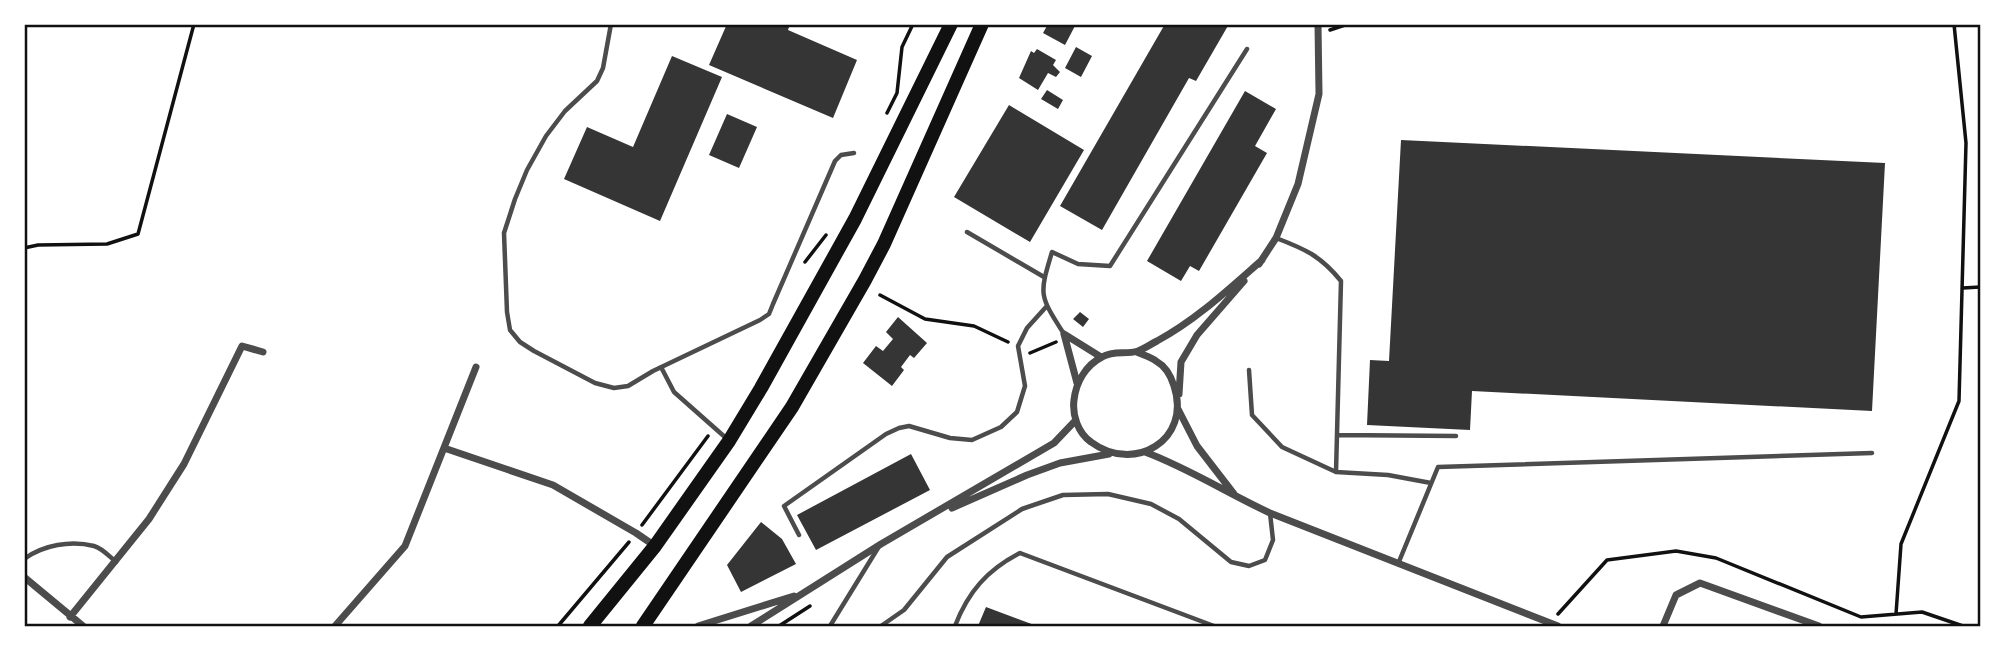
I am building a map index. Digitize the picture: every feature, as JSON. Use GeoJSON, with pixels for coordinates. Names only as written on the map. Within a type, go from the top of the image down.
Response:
{"type":"FeatureCollection","features":[{"type":"Feature","properties":{"kind":"highway"},"geometry":{"type":"LineString","coordinates":[[590,626],[655,546],[729,442],[855,219],[951,24]]}},
{"type":"Feature","properties":{"kind":"highway"},"geometry":{"type":"LineString","coordinates":[[643,626],[792,407],[865,280],[884,244],[982,24]]}},
{"type":"Feature","properties":{"kind":"street"},"geometry":{"type":"LineString","coordinates":[[1178,399],[1170,375],[1157,361],[1137,352],[1116,352],[1101,357],[1087,368],[1077,383],[1073,402],[1075,421],[1086,439],[1110,453],[1123,456],[1144,453],[1168,434],[1178,409],[1181,362],[1197,335],[1262,260],[1276,238],[1298,184],[1319,94],[1318,24]]}},
{"type":"Feature","properties":{"kind":"street"},"geometry":{"type":"LineString","coordinates":[[1137,352],[1185,324],[1262,260]]}},
{"type":"Feature","properties":{"kind":"street"},"geometry":{"type":"LineString","coordinates":[[1064,336],[1101,357]]}},
{"type":"Feature","properties":{"kind":"street"},"geometry":{"type":"LineString","coordinates":[[1064,336],[1077,383]]}},
{"type":"Feature","properties":{"kind":"street"},"geometry":{"type":"LineString","coordinates":[[70,617],[149,519],[184,464],[242,346],[263,352]]}},
{"type":"Feature","properties":{"kind":"street"},"geometry":{"type":"LineString","coordinates":[[335,626],[405,546],[476,367]]}},
{"type":"Feature","properties":{"kind":"street"},"geometry":{"type":"LineString","coordinates":[[1178,409],[1197,446],[1237,498]]}},
{"type":"Feature","properties":{"kind":"street"},"geometry":{"type":"LineString","coordinates":[[914,527],[1054,443],[1075,421]]}},
{"type":"Feature","properties":{"kind":"street"},"geometry":{"type":"LineString","coordinates":[[444,448],[553,485],[655,546]]}},
{"type":"Feature","properties":{"kind":"street"},"geometry":{"type":"LineString","coordinates":[[751,626],[881,544],[914,527],[1027,475],[1060,463],[1110,453]]}},
{"type":"Feature","properties":{"kind":"street"},"geometry":{"type":"LineString","coordinates":[[1144,453],[1180,465],[1237,498],[1270,513],[1558,626]]}},
{"type":"Feature","properties":{"kind":"street"},"geometry":{"type":"LineString","coordinates":[[24,577],[83,626]]}},
{"type":"Feature","properties":{"kind":"street"},"geometry":{"type":"LineString","coordinates":[[1662,626],[1676,595],[1700,583],[1819,626]]}},
{"type":"Feature","properties":{"kind":"street"},"geometry":{"type":"LineString","coordinates":[[698,626],[804,592]]}},
{"type":"Feature","properties":{"kind":"lane"},"geometry":{"type":"LineString","coordinates":[[611,24],[603,68],[597,81],[565,111],[546,136],[527,170],[504,233],[510,330],[520,342],[595,383],[614,388],[628,386],[661,367],[719,342],[769,314],[835,161],[841,155],[855,153]]}},
{"type":"Feature","properties":{"kind":"lane"},"geometry":{"type":"LineString","coordinates":[[1064,336],[1046,307],[1041,288],[1052,252],[1078,264],[1110,266],[1247,49]]}},
{"type":"Feature","properties":{"kind":"lane"},"geometry":{"type":"LineString","coordinates":[[967,232],[1044,277]]}},
{"type":"Feature","properties":{"kind":"lane"},"geometry":{"type":"LineString","coordinates":[[1276,238],[1303,248],[1327,264],[1341,281],[1336,472]]}},
{"type":"Feature","properties":{"kind":"lane"},"geometry":{"type":"LineString","coordinates":[[799,535],[784,506],[886,434],[909,426],[950,438],[972,440],[1001,427],[1017,412],[1025,386],[1018,346],[1027,328],[1046,307]]}},
{"type":"Feature","properties":{"kind":"lane"},"geometry":{"type":"LineString","coordinates":[[661,367],[674,392],[729,442]]}},
{"type":"Feature","properties":{"kind":"lane"},"geometry":{"type":"LineString","coordinates":[[1249,370],[1252,415],[1282,447],[1336,472],[1388,475],[1431,484]]}},
{"type":"Feature","properties":{"kind":"lane"},"geometry":{"type":"LineString","coordinates":[[1338,435],[1456,436]]}},
{"type":"Feature","properties":{"kind":"lane"},"geometry":{"type":"LineString","coordinates":[[1398,565],[1438,467],[1872,453]]}},
{"type":"Feature","properties":{"kind":"lane"},"geometry":{"type":"LineString","coordinates":[[881,626],[904,610],[947,557],[1022,509],[1063,495],[1108,494],[1151,504],[1179,519],[1231,562],[1249,566],[1265,561],[1273,540],[1270,513]]}},
{"type":"Feature","properties":{"kind":"lane"},"geometry":{"type":"LineString","coordinates":[[24,559],[50,547],[68,544],[96,546],[116,562]]}},
{"type":"Feature","properties":{"kind":"lane"},"geometry":{"type":"LineString","coordinates":[[830,626],[881,544]]}},
{"type":"Feature","properties":{"kind":"lane"},"geometry":{"type":"LineString","coordinates":[[955,626],[976,585],[1000,564],[1020,553],[1214,626]]}},
{"type":"Feature","properties":{"kind":"path"},"geometry":{"type":"LineString","coordinates":[[24,248],[38,244],[107,244],[138,234],[194,24]]}},
{"type":"Feature","properties":{"kind":"path"},"geometry":{"type":"LineString","coordinates":[[885,117],[897,93],[902,47],[913,24]]}},
{"type":"Feature","properties":{"kind":"path"},"geometry":{"type":"LineString","coordinates":[[1318,34],[1348,24]]}},
{"type":"Feature","properties":{"kind":"path"},"geometry":{"type":"LineString","coordinates":[[1896,614],[1901,544],[1959,401],[1966,143],[1954,24]]}},
{"type":"Feature","properties":{"kind":"path"},"geometry":{"type":"LineString","coordinates":[[799,272],[827,234]]}},
{"type":"Feature","properties":{"kind":"path"},"geometry":{"type":"LineString","coordinates":[[1962,288],[1980,287]]}},
{"type":"Feature","properties":{"kind":"path"},"geometry":{"type":"LineString","coordinates":[[880,295],[925,319],[974,326],[1030,353],[1064,336]]}},
{"type":"Feature","properties":{"kind":"path"},"geometry":{"type":"LineString","coordinates":[[558,626],[636,533],[714,427]]}},
{"type":"Feature","properties":{"kind":"building"},"geometry":{"type":"Polygon","coordinates":[[[727,24],[790,24],[788,30],[857,60],[833,118],[709,65],[727,24]]]}},
{"type":"Feature","properties":{"kind":"building"},"geometry":{"type":"Polygon","coordinates":[[[1048,24],[1076,24],[1065,45],[1043,33],[1048,24]]]}},
{"type":"Feature","properties":{"kind":"building"},"geometry":{"type":"Polygon","coordinates":[[[1165,24],[1229,24],[1196,81],[1189,78],[1102,230],[1060,206],[1165,24]]]}},
{"type":"Feature","properties":{"kind":"building"},"geometry":{"type":"Polygon","coordinates":[[[1076,47],[1092,56],[1081,77],[1065,68],[1076,47]]]}},
{"type":"Feature","properties":{"kind":"building"},"geometry":{"type":"Polygon","coordinates":[[[1037,49],[1056,60],[1053,65],[1060,72],[1056,77],[1048,73],[1038,90],[1019,78],[1031,51],[1034,53],[1037,49]]]}},
{"type":"Feature","properties":{"kind":"building"},"geometry":{"type":"Polygon","coordinates":[[[672,56],[722,77],[660,221],[564,179],[587,127],[633,147],[672,56]]]}},
{"type":"Feature","properties":{"kind":"building"},"geometry":{"type":"Polygon","coordinates":[[[1047,90],[1063,100],[1058,109],[1041,99],[1047,90]]]}},
{"type":"Feature","properties":{"kind":"building"},"geometry":{"type":"Polygon","coordinates":[[[1245,91],[1276,109],[1255,146],[1267,153],[1199,271],[1190,266],[1181,281],[1147,261],[1245,91]]]}},
{"type":"Feature","properties":{"kind":"building"},"geometry":{"type":"Polygon","coordinates":[[[1009,105],[1084,150],[1030,242],[954,197],[1009,105]]]}},
{"type":"Feature","properties":{"kind":"building"},"geometry":{"type":"Polygon","coordinates":[[[727,114],[757,127],[739,168],[709,155],[727,114]]]}},
{"type":"Feature","properties":{"kind":"building"},"geometry":{"type":"Polygon","coordinates":[[[1401,140],[1885,163],[1872,411],[1472,391],[1470,430],[1367,425],[1370,360],[1389,361],[1401,140]]]}},
{"type":"Feature","properties":{"kind":"building"},"geometry":{"type":"Polygon","coordinates":[[[1080,312],[1089,319],[1083,327],[1073,319],[1080,312]]]}},
{"type":"Feature","properties":{"kind":"building"},"geometry":{"type":"Polygon","coordinates":[[[898,317],[927,343],[914,358],[910,355],[901,367],[904,370],[892,386],[863,363],[876,346],[883,351],[893,339],[886,332],[898,317]]]}},
{"type":"Feature","properties":{"kind":"building"},"geometry":{"type":"Polygon","coordinates":[[[911,454],[930,490],[816,550],[797,515],[911,454]]]}},
{"type":"Feature","properties":{"kind":"building"},"geometry":{"type":"Polygon","coordinates":[[[761,522],[782,539],[796,564],[741,592],[727,565],[761,522]]]}},
{"type":"Feature","properties":{"kind":"building"},"geometry":{"type":"Polygon","coordinates":[[[986,607],[1037,626],[978,626],[986,607]]]}}]}
